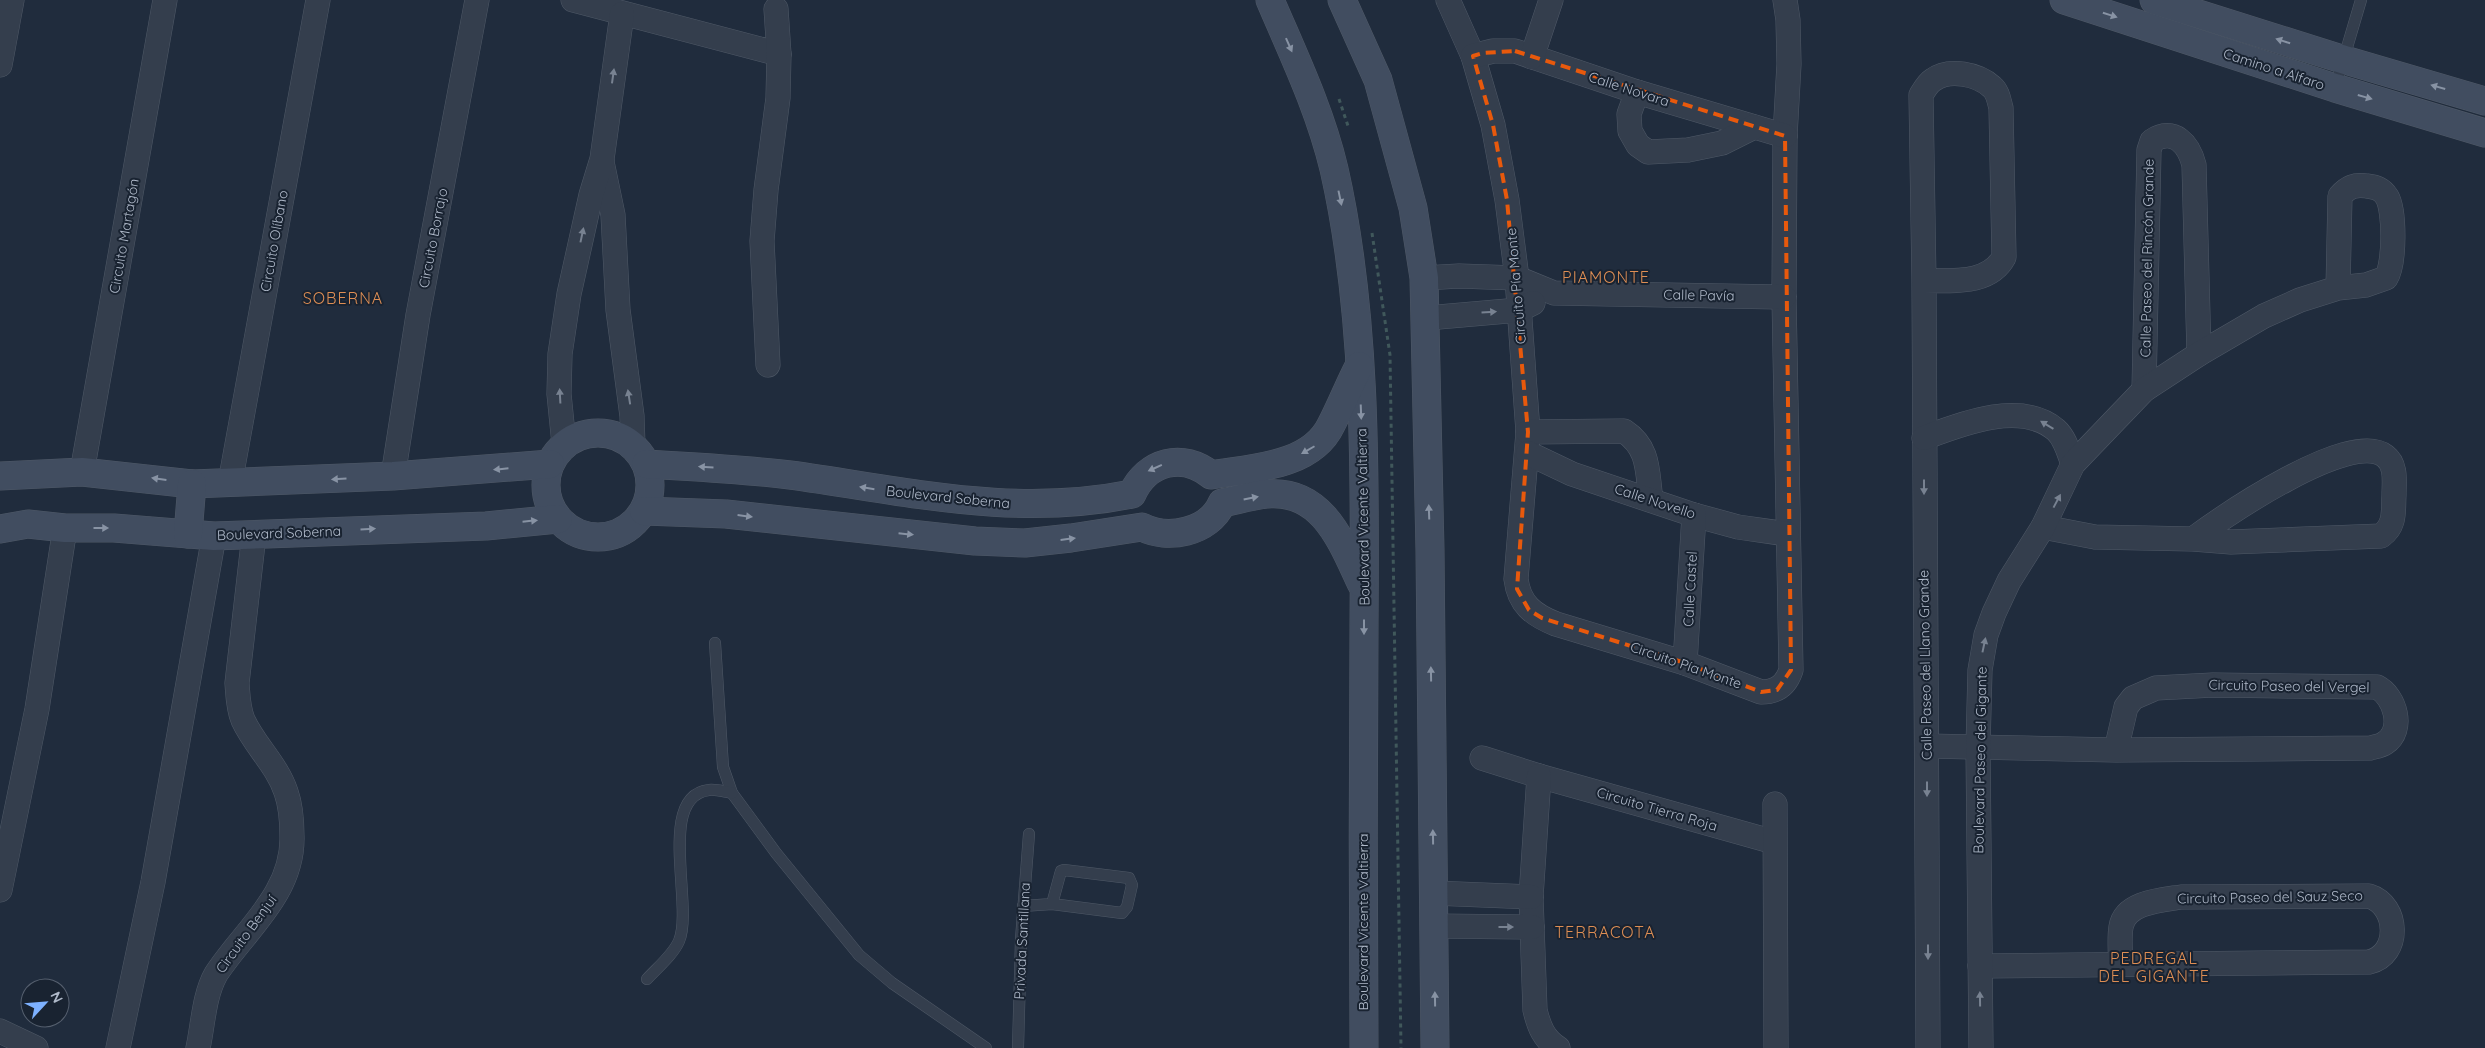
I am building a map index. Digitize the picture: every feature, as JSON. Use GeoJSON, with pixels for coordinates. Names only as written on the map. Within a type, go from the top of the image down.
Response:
{"type":"FeatureCollection","features":[{"type":"Feature","properties":{"kind":"street"},"geometry":{"type":"LineString","coordinates":[[0,66],[12,0]]}},
{"type":"Feature","properties":{"kind":"street","name":"Circuito Martagón"},"geometry":{"type":"LineString","coordinates":[[82,472],[165,0]]}},
{"type":"Feature","properties":{"kind":"street","name":"Circuito Olíbano"},"geometry":{"type":"LineString","coordinates":[[230,483],[318,0]]}},
{"type":"Feature","properties":{"kind":"street","name":"Circuito Borrajo"},"geometry":{"type":"LineString","coordinates":[[393,476],[418,315],[477,0]]}},
{"type":"Feature","properties":{"kind":"street"},"geometry":{"type":"LineString","coordinates":[[573,0],[780,54]]}},
{"type":"Feature","properties":{"kind":"street","name":"Boulevard Vicente Valtierra"},"geometry":{"type":"LineString","coordinates":[[1270,0],[1314,100],[1333,166],[1345,221],[1360,365],[1364,589],[1364,1048]]}},
{"type":"Feature","properties":{"kind":"street"},"geometry":{"type":"LineString","coordinates":[[1342,0],[1378,80],[1413,208],[1424,278],[1427,318],[1435,1048]]}},
{"type":"Feature","properties":{"kind":"street","name":"Circuito Pía Monte"},"geometry":{"type":"LineString","coordinates":[[1448,0],[1473,56],[1492,125],[1507,200],[1517,278],[1528,443],[1516,579],[1522,602],[1530,610],[1549,621],[1685,663],[1761,692],[1777,690],[1784,684],[1791,670],[1784,297],[1785,136],[1789,64],[1788,20],[1785,0]]}},
{"type":"Feature","properties":{"kind":"street"},"geometry":{"type":"LineString","coordinates":[[1532,57],[1551,0]]}},
{"type":"Feature","properties":{"kind":"street","name":"Camino a Alfaro"},"geometry":{"type":"LineString","coordinates":[[2064,0],[2335,88],[2485,133]]}},
{"type":"Feature","properties":{"kind":"street"},"geometry":{"type":"LineString","coordinates":[[2154,0],[2345,60],[2485,101]]}},
{"type":"Feature","properties":{"kind":"street"},"geometry":{"type":"LineString","coordinates":[[768,365],[762,241],[766,190],[778,98],[780,54],[776,9]]}},
{"type":"Feature","properties":{"kind":"street"},"geometry":{"type":"LineString","coordinates":[[602,159],[613,215],[618,310],[632,416],[640,455],[650,480],[650,496],[644,511],[633,524],[619,534],[603,538],[586,536],[571,530],[558,519],[548,502],[545,482],[557,454],[560,354],[569,294],[591,195],[602,159],[622,14]]}},
{"type":"Feature","properties":{"kind":"street","name":"Calle Novara"},"geometry":{"type":"LineString","coordinates":[[1473,56],[1504,50],[1532,57],[1637,92],[1785,136]]}},
{"type":"Feature","properties":{"kind":"street","name":"Calle Paseo del Llano Grande"},"geometry":{"type":"LineString","coordinates":[[1924,282],[1977,278],[1995,270],[2004,257],[2001,108],[1993,87],[1982,80],[1961,74],[1945,73],[1932,80],[1921,95],[1924,282],[1928,1048]]}},
{"type":"Feature","properties":{"kind":"street"},"geometry":{"type":"LineString","coordinates":[[1637,92],[1629,114],[1630,131],[1638,145],[1648,152],[1688,150],[1722,144],[1754,127]]}},
{"type":"Feature","properties":{"kind":"street","name":"Calle Paseo del Rincón Grande"},"geometry":{"type":"LineString","coordinates":[[2144,390],[2150,150],[2152,141],[2163,136],[2180,139],[2186,145],[2194,165],[2199,354]]}},
{"type":"Feature","properties":{"kind":"street","name":"Calle Pavía"},"geometry":{"type":"LineString","coordinates":[[1424,278],[1459,276],[1517,278],[1554,293],[1784,297]]}},
{"type":"Feature","properties":{"kind":"street"},"geometry":{"type":"LineString","coordinates":[[1924,438],[1953,427],[1978,421],[2025,416],[2043,421],[2057,431],[2073,464],[2144,390],[2199,354],[2264,316],[2300,300],[2338,288]]}},
{"type":"Feature","properties":{"kind":"street","name":"Calle Pavía"},"geometry":{"type":"LineString","coordinates":[[1427,318],[1519,310],[1554,293]]}},
{"type":"Feature","properties":{"kind":"street"},"geometry":{"type":"LineString","coordinates":[[1211,475],[1275,465],[1294,458],[1315,446],[1331,427],[1360,365]]}},
{"type":"Feature","properties":{"kind":"street"},"geometry":{"type":"LineString","coordinates":[[1528,443],[1624,431],[1637,439],[1645,452],[1652,500]]}},
{"type":"Feature","properties":{"kind":"street"},"geometry":{"type":"LineString","coordinates":[[0,476],[82,472],[192,484],[393,476],[557,454],[580,435],[598,432],[617,436],[640,455]]}},
{"type":"Feature","properties":{"kind":"street","name":"Calle Novello"},"geometry":{"type":"LineString","coordinates":[[1528,443],[1572,474],[1738,527],[1787,534]]}},
{"type":"Feature","properties":{"kind":"street"},"geometry":{"type":"LineString","coordinates":[[2043,527],[2095,537],[2192,539],[2231,542],[2381,536],[2391,528],[2393,519],[2394,472],[2386,456],[2378,452],[2367,450],[2344,453],[2280,483],[2231,511],[2192,539]]}},
{"type":"Feature","properties":{"kind":"street","name":"Boulevard Soberna"},"geometry":{"type":"LineString","coordinates":[[640,455],[975,503],[1018,504],[1098,501],[1132,494]]}},
{"type":"Feature","properties":{"kind":"street"},"geometry":{"type":"LineString","coordinates":[[1222,503],[1216,481],[1203,468],[1189,463],[1172,462],[1145,473],[1132,494],[1133,503],[1142,526],[1152,532],[1168,535],[1187,531],[1211,519],[1222,503],[1268,494],[1289,495],[1308,502],[1321,511],[1338,535],[1364,589]]}},
{"type":"Feature","properties":{"kind":"street","name":"Boulevard Paseo del Gigante"},"geometry":{"type":"LineString","coordinates":[[1981,1048],[1978,747],[1980,670],[1986,635],[1994,612],[2009,582],[2043,527],[2073,464]]}},
{"type":"Feature","properties":{"kind":"street"},"geometry":{"type":"LineString","coordinates":[[118,1048],[153,882],[201,535],[192,484]]}},
{"type":"Feature","properties":{"kind":"street"},"geometry":{"type":"LineString","coordinates":[[644,511],[726,514],[975,541],[1024,543],[1071,538],[1142,526]]}},
{"type":"Feature","properties":{"kind":"street","name":"Calle Castel"},"geometry":{"type":"LineString","coordinates":[[1685,663],[1694,514]]}},
{"type":"Feature","properties":{"kind":"street","name":"Boulevard Soberna"},"geometry":{"type":"LineString","coordinates":[[0,529],[28,524],[65,528],[114,528],[201,535],[254,535],[486,526],[558,519]]}},
{"type":"Feature","properties":{"kind":"street"},"geometry":{"type":"LineString","coordinates":[[0,890],[36,709],[65,528]]}},
{"type":"Feature","properties":{"kind":"street","name":"Circuito Benjuí"},"geometry":{"type":"LineString","coordinates":[[198,1048],[207,1000],[215,976],[261,918],[280,887],[287,867],[292,840],[291,814],[286,793],[279,777],[243,720],[238,705],[236,683],[254,535]]}},
{"type":"Feature","properties":{"kind":"street","name":"Circuito Paseo del Vergel"},"geometry":{"type":"LineString","coordinates":[[1926,746],[2116,750],[2370,748],[2385,743],[2392,736],[2396,715],[2389,695],[2377,687],[2213,685],[2156,688],[2133,698],[2126,707],[2116,750]]}},
{"type":"Feature","properties":{"kind":"street","name":"Circuito Tierra Roja"},"geometry":{"type":"LineString","coordinates":[[1482,758],[1539,776],[1774,842]]}},
{"type":"Feature","properties":{"kind":"street"},"geometry":{"type":"LineString","coordinates":[[1539,776],[1531,897],[1535,1010],[1539,1028],[1550,1043],[1558,1048]]}},
{"type":"Feature","properties":{"kind":"street"},"geometry":{"type":"LineString","coordinates":[[1774,804],[1776,1048]]}},
{"type":"Feature","properties":{"kind":"street"},"geometry":{"type":"LineString","coordinates":[[1433,893],[1531,897]]}},
{"type":"Feature","properties":{"kind":"street","name":"Circuito Paseo del Sauz Seco"},"geometry":{"type":"LineString","coordinates":[[1980,966],[2120,963],[2369,962],[2378,960],[2389,947],[2392,938],[2391,917],[2382,902],[2369,896],[2181,897],[2155,900],[2127,914],[2121,926],[2120,963]]}},
{"type":"Feature","properties":{"kind":"street"},"geometry":{"type":"LineString","coordinates":[[1434,926],[1532,927]]}},
{"type":"Feature","properties":{"kind":"street"},"geometry":{"type":"LineString","coordinates":[[0,1031],[36,1048]]}},
{"type":"Feature","properties":{"kind":"lane"},"geometry":{"type":"LineString","coordinates":[[2335,88],[2345,60],[2358,1]]}},
{"type":"Feature","properties":{"kind":"lane"},"geometry":{"type":"LineString","coordinates":[[715,643],[723,767],[732,793],[776,853],[858,955],[892,983],[986,1048]]}},
{"type":"Feature","properties":{"kind":"lane"},"geometry":{"type":"LineString","coordinates":[[647,979],[679,941],[683,924],[680,826],[684,808],[694,796],[709,790],[732,793]]}},
{"type":"Feature","properties":{"kind":"lane","name":"Privada Santillana"},"geometry":{"type":"LineString","coordinates":[[1018,1048],[1023,906],[1029,834]]}},
{"type":"Feature","properties":{"kind":"lane"},"geometry":{"type":"LineString","coordinates":[[1023,906],[1052,904],[1122,913],[1128,907],[1132,885],[1129,878],[1064,870],[1061,871],[1052,904]]}},
{"type":"Feature","properties":{"kind":"highlighted area"},"geometry":{"type":"Polygon","coordinates":[[[1515,51],[1785,136],[1791,670],[1777,690],[1761,692],[1685,663],[1542,618],[1529,610],[1517,589],[1528,432],[1507,200],[1493,125],[1473,56],[1483,53],[1515,51]]]}},
{"type":"Feature","properties":{"kind":"district","name":"PIAMONTE"},"geometry":{"type":"Point","coordinates":[1606,277]}},
{"type":"Feature","properties":{"kind":"district","name":"SOBERNA"},"geometry":{"type":"Point","coordinates":[343,298]}},
{"type":"Feature","properties":{"kind":"district","name":"TERRACOTA"},"geometry":{"type":"Point","coordinates":[1605,932]}},
{"type":"Feature","properties":{"kind":"district","name":"PEDREGAL DEL GIGANTE"},"geometry":{"type":"Point","coordinates":[2154,967]}}]}
